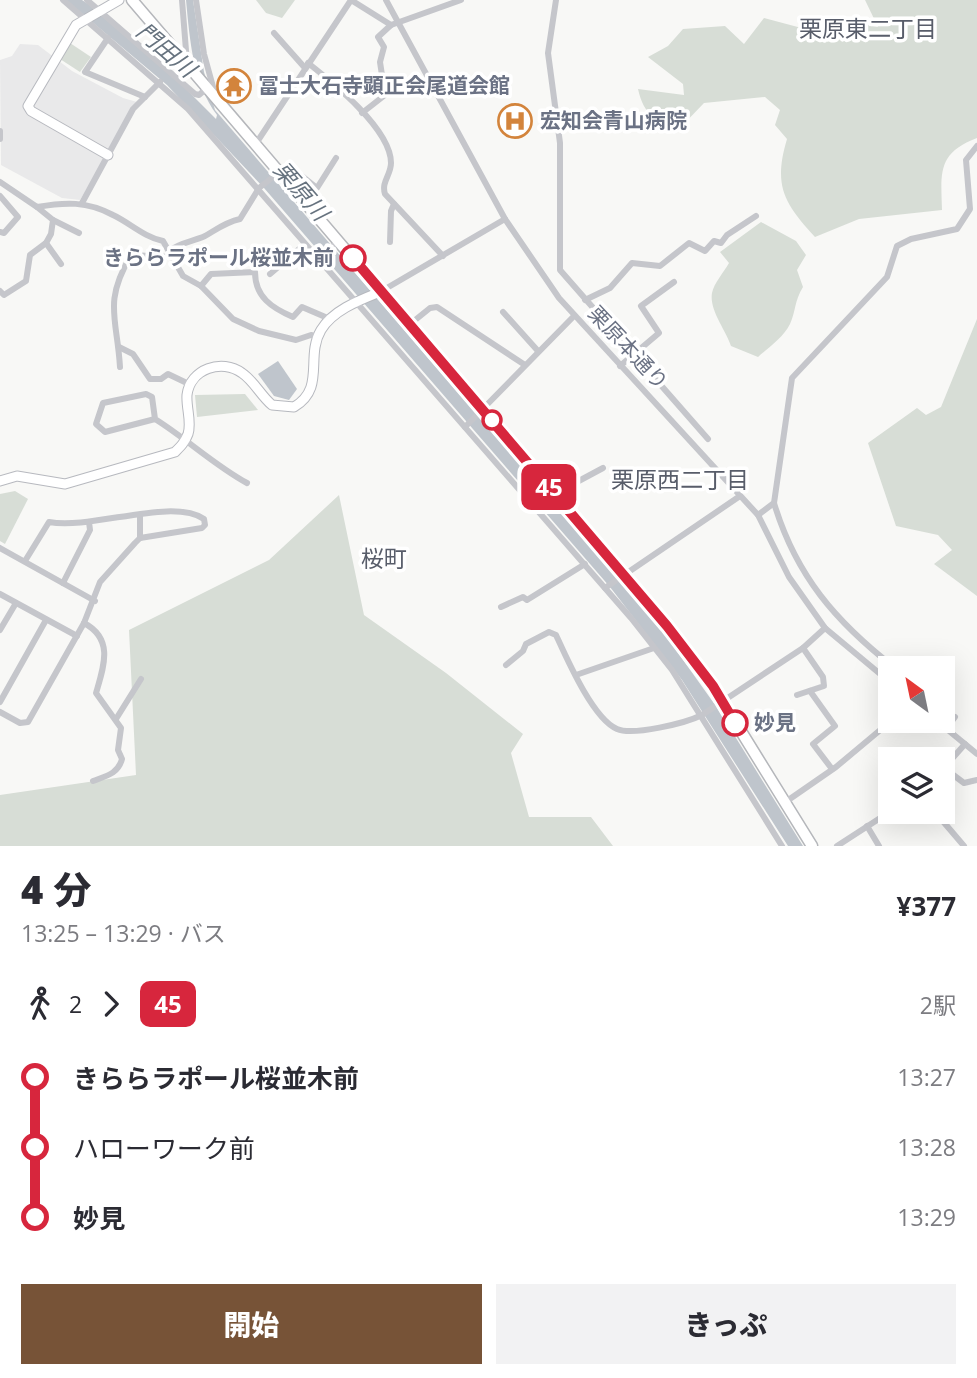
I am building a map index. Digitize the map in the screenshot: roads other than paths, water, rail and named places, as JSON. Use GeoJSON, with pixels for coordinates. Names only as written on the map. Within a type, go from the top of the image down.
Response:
{"type":"FeatureCollection","features":[{"type":"Feature","properties":{"kind":"highway"},"geometry":{"type":"LineString","coordinates":[[132,0],[377,293],[409,325],[481,413],[667,626],[812,846]]}},
{"type":"Feature","properties":{"kind":"street"},"geometry":{"type":"LineString","coordinates":[[63,0],[160,82],[260,187],[305,244],[320,256],[606,587],[704,714],[782,846]]}},
{"type":"Feature","properties":{"kind":"street"},"geometry":{"type":"LineString","coordinates":[[87,0],[195,94],[209,92],[196,0]]}},
{"type":"Feature","properties":{"kind":"street"},"geometry":{"type":"LineString","coordinates":[[108,155],[31,111],[29,106],[76,25],[85,17],[119,0]]}},
{"type":"Feature","properties":{"kind":"street"},"geometry":{"type":"LineString","coordinates":[[182,0],[187,63]]}},
{"type":"Feature","properties":{"kind":"street"},"geometry":{"type":"LineString","coordinates":[[255,145],[351,0],[391,25]]}},
{"type":"Feature","properties":{"kind":"street","name":"栗原本通り"},"geometry":{"type":"LineString","coordinates":[[386,0],[505,219],[548,284],[574,316],[758,515],[789,577],[825,628],[878,672]]}},
{"type":"Feature","properties":{"kind":"street"},"geometry":{"type":"LineString","coordinates":[[362,113],[385,95],[380,62],[384,47],[378,37],[391,25],[461,0]]}},
{"type":"Feature","properties":{"kind":"street"},"geometry":{"type":"LineString","coordinates":[[556,0],[548,53],[560,143],[563,274],[708,439]]}},
{"type":"Feature","properties":{"kind":"street"},"geometry":{"type":"LineString","coordinates":[[274,33],[306,66],[342,90],[362,113],[388,148],[391,164],[383,191],[443,256]]}},
{"type":"Feature","properties":{"kind":"street"},"geometry":{"type":"LineString","coordinates":[[108,38],[85,72],[145,97]]}},
{"type":"Feature","properties":{"kind":"street"},"geometry":{"type":"LineString","coordinates":[[82,203],[133,110],[160,82]]}},
{"type":"Feature","properties":{"kind":"street"},"geometry":{"type":"LineString","coordinates":[[0,131],[0,139]]}},
{"type":"Feature","properties":{"kind":"street"},"geometry":{"type":"LineString","coordinates":[[879,656],[857,639],[815,589],[791,550],[774,503],[792,378],[887,277],[897,246],[911,239],[957,229],[970,209],[966,160],[977,146]]}},
{"type":"Feature","properties":{"kind":"street"},"geometry":{"type":"LineString","coordinates":[[288,184],[302,176],[317,188],[336,158]]}},
{"type":"Feature","properties":{"kind":"street"},"geometry":{"type":"LineString","coordinates":[[120,367],[119,347],[112,320],[113,299],[119,276],[131,255],[170,254],[181,242],[202,237],[226,222],[240,219],[260,187],[276,174]]}},
{"type":"Feature","properties":{"kind":"street"},"geometry":{"type":"LineString","coordinates":[[0,182],[53,220],[79,233]]}},
{"type":"Feature","properties":{"kind":"street"},"geometry":{"type":"LineString","coordinates":[[0,196],[6,199],[18,217],[4,233],[0,232]]}},
{"type":"Feature","properties":{"kind":"street"},"geometry":{"type":"LineString","coordinates":[[37,207],[69,201],[113,215],[153,239],[163,241],[183,276],[201,286],[233,319],[259,331],[296,340],[311,335],[318,337]]}},
{"type":"Feature","properties":{"kind":"street"},"geometry":{"type":"LineString","coordinates":[[390,242],[391,211],[394,204]]}},
{"type":"Feature","properties":{"kind":"street"},"geometry":{"type":"LineString","coordinates":[[585,300],[610,288],[632,263],[660,266],[689,243],[705,251],[714,241],[721,243],[727,235],[756,216]]}},
{"type":"Feature","properties":{"kind":"street"},"geometry":{"type":"LineString","coordinates":[[0,481],[17,476],[65,484],[175,452],[186,438],[189,421],[187,394],[191,384],[208,368],[222,364],[244,374],[272,405],[294,407],[304,401],[314,383],[313,349],[330,319],[505,219]]}},
{"type":"Feature","properties":{"kind":"street"},"geometry":{"type":"LineString","coordinates":[[0,291],[4,295],[26,281],[30,255],[46,243],[53,220]]}},
{"type":"Feature","properties":{"kind":"street"},"geometry":{"type":"LineString","coordinates":[[46,243],[61,264]]}},
{"type":"Feature","properties":{"kind":"street"},"geometry":{"type":"LineString","coordinates":[[320,256],[337,243]]}},
{"type":"Feature","properties":{"kind":"street"},"geometry":{"type":"LineString","coordinates":[[270,274],[305,244]]}},
{"type":"Feature","properties":{"kind":"street"},"geometry":{"type":"LineString","coordinates":[[201,286],[211,274],[255,272],[255,285],[273,308],[293,317],[303,307],[330,319]]}},
{"type":"Feature","properties":{"kind":"street"},"geometry":{"type":"LineString","coordinates":[[548,284],[563,274]]}},
{"type":"Feature","properties":{"kind":"street"},"geometry":{"type":"LineString","coordinates":[[620,366],[659,333],[641,306],[674,282]]}},
{"type":"Feature","properties":{"kind":"street"},"geometry":{"type":"LineString","coordinates":[[409,325],[430,307],[437,307],[472,331],[489,338],[525,365]]}},
{"type":"Feature","properties":{"kind":"street"},"geometry":{"type":"LineString","coordinates":[[503,312],[538,351]]}},
{"type":"Feature","properties":{"kind":"street"},"geometry":{"type":"LineString","coordinates":[[467,426],[574,316]]}},
{"type":"Feature","properties":{"kind":"street"},"geometry":{"type":"LineString","coordinates":[[119,347],[133,354],[150,379],[161,379],[168,374],[191,384]]}},
{"type":"Feature","properties":{"kind":"street"},"geometry":{"type":"LineString","coordinates":[[155,419],[152,397],[146,394],[103,403],[96,424],[105,432],[155,419],[186,438],[223,470],[247,483]]}},
{"type":"Feature","properties":{"kind":"street"},"geometry":{"type":"LineString","coordinates":[[551,490],[559,484],[575,483],[603,468]]}},
{"type":"Feature","properties":{"kind":"street"},"geometry":{"type":"LineString","coordinates":[[606,587],[740,496]]}},
{"type":"Feature","properties":{"kind":"street"},"geometry":{"type":"LineString","coordinates":[[758,515],[774,503]]}},
{"type":"Feature","properties":{"kind":"street"},"geometry":{"type":"LineString","coordinates":[[0,712],[20,723],[28,722],[84,623],[95,601],[100,582],[140,538],[202,528],[204,519],[185,510],[74,524],[49,522],[25,561]]}},
{"type":"Feature","properties":{"kind":"street"},"geometry":{"type":"LineString","coordinates":[[140,515],[140,538]]}},
{"type":"Feature","properties":{"kind":"street"},"geometry":{"type":"LineString","coordinates":[[63,583],[90,530],[89,522]]}},
{"type":"Feature","properties":{"kind":"street"},"geometry":{"type":"LineString","coordinates":[[0,548],[95,601]]}},
{"type":"Feature","properties":{"kind":"street"},"geometry":{"type":"LineString","coordinates":[[501,607],[523,597],[527,600],[585,564]]}},
{"type":"Feature","properties":{"kind":"street"},"geometry":{"type":"LineString","coordinates":[[0,594],[77,636]]}},
{"type":"Feature","properties":{"kind":"street"},"geometry":{"type":"LineString","coordinates":[[0,630],[16,603]]}},
{"type":"Feature","properties":{"kind":"street"},"geometry":{"type":"LineString","coordinates":[[0,702],[46,620]]}},
{"type":"Feature","properties":{"kind":"street"},"geometry":{"type":"LineString","coordinates":[[84,623],[96,629],[106,654],[96,693],[99,701],[121,728],[118,750],[122,759],[120,767],[93,781]]}},
{"type":"Feature","properties":{"kind":"street"},"geometry":{"type":"LineString","coordinates":[[506,665],[523,651],[526,643],[549,632],[556,635],[594,707],[615,729],[626,732],[688,721],[704,714],[803,648],[825,628]]}},
{"type":"Feature","properties":{"kind":"street"},"geometry":{"type":"LineString","coordinates":[[576,675],[654,648]]}},
{"type":"Feature","properties":{"kind":"street"},"geometry":{"type":"LineString","coordinates":[[797,695],[824,686],[823,677],[803,648]]}},
{"type":"Feature","properties":{"kind":"street"},"geometry":{"type":"LineString","coordinates":[[116,719],[141,679]]}},
{"type":"Feature","properties":{"kind":"street"},"geometry":{"type":"LineString","coordinates":[[810,691],[835,726],[813,744],[832,769]]}},
{"type":"Feature","properties":{"kind":"street"},"geometry":{"type":"LineString","coordinates":[[785,803],[878,732]]}},
{"type":"Feature","properties":{"kind":"street"},"geometry":{"type":"LineString","coordinates":[[951,733],[977,754]]}},
{"type":"Feature","properties":{"kind":"street"},"geometry":{"type":"LineString","coordinates":[[955,755],[965,744]]}},
{"type":"Feature","properties":{"kind":"street"},"geometry":{"type":"LineString","coordinates":[[955,776],[964,783],[977,780]]}},
{"type":"Feature","properties":{"kind":"street"},"geometry":{"type":"LineString","coordinates":[[837,846],[878,820]]}},
{"type":"Feature","properties":{"kind":"street"},"geometry":{"type":"LineString","coordinates":[[946,824],[964,846]]}},
{"type":"Feature","properties":{"kind":"street"},"geometry":{"type":"LineString","coordinates":[[867,827],[879,846]]}},
{"type":"Feature","properties":{"kind":"place","name":"冨士大石寺顕正会尾道会館"},"geometry":{"type":"Point","coordinates":[234,86]}},
{"type":"Feature","properties":{"kind":"place","name":"宏知会青山病院"},"geometry":{"type":"Point","coordinates":[515,121]}},
{"type":"Feature","properties":{"kind":"place","name":"きららラポール桜並木前"},"geometry":{"type":"Point","coordinates":[353,258]}},
{"type":"Feature","properties":{"kind":"place","name":"妙見"},"geometry":{"type":"Point","coordinates":[735,723]}},
{"type":"Feature","properties":{"kind":"district","name":"栗原東二丁目"},"geometry":{"type":"Point","coordinates":[868,29]}},
{"type":"Feature","properties":{"kind":"district","name":"栗原西二丁目"},"geometry":{"type":"Point","coordinates":[680,480]}},
{"type":"Feature","properties":{"kind":"district","name":"桜町"},"geometry":{"type":"Point","coordinates":[384,559]}},
{"type":"Feature","properties":{"kind":"water label","name":"門田川"},"geometry":{"type":"Point","coordinates":[166,50]}},
{"type":"Feature","properties":{"kind":"water label","name":"栗原川"},"geometry":{"type":"Point","coordinates":[301,191]}}]}
